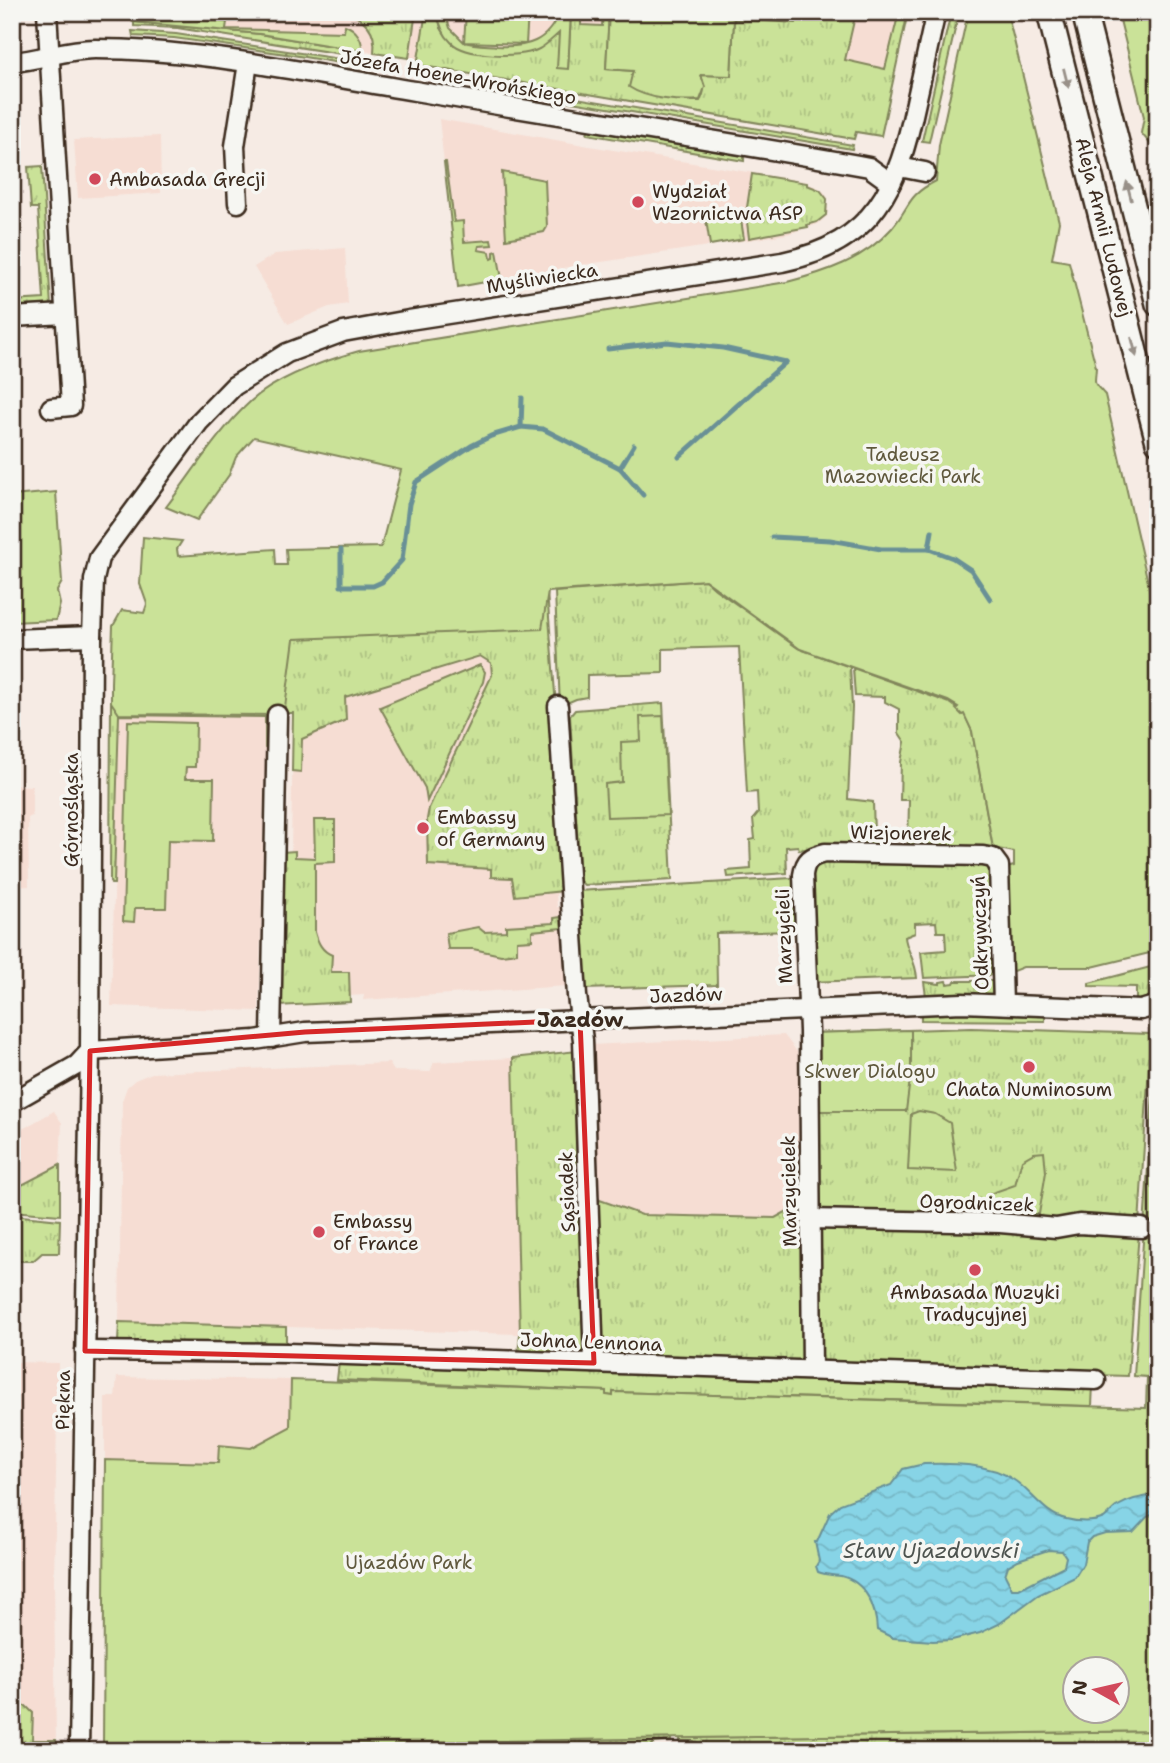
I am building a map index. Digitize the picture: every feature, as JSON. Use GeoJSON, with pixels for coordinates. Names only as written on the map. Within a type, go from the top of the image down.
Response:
{"type":"FeatureCollection","features":[{"type":"Feature","properties":{"kind":"main road","name":"Aleja Armii Ludowej"},"geometry":{"type":"LineString","coordinates":[[1049,12],[1158,442]]}},
{"type":"Feature","properties":{"kind":"main road","name":"Aleja Armii Ludowej"},"geometry":{"type":"LineString","coordinates":[[1084,12],[1158,304]]}},
{"type":"Feature","properties":{"kind":"street"},"geometry":{"type":"LineString","coordinates":[[47,12],[71,406],[51,408]]}},
{"type":"Feature","properties":{"kind":"street","name":"Myśliwiecka"},"geometry":{"type":"LineString","coordinates":[[95,569],[103,550],[199,422],[234,386],[286,353],[343,332],[782,262],[809,256],[831,247],[853,232],[871,213],[895,175],[907,143],[936,12]]}},
{"type":"Feature","properties":{"kind":"street","name":"Józefa Hoene-Wrońskiego"},"geometry":{"type":"LineString","coordinates":[[12,62],[34,60],[70,50],[137,50],[248,63],[869,167],[895,175],[925,172]]}},
{"type":"Feature","properties":{"kind":"street"},"geometry":{"type":"LineString","coordinates":[[238,203],[235,146],[248,63]]}},
{"type":"Feature","properties":{"kind":"street"},"geometry":{"type":"LineString","coordinates":[[12,317],[65,314]]}},
{"type":"Feature","properties":{"kind":"street","name":"Górnośląska"},"geometry":{"type":"LineString","coordinates":[[90,1051],[92,636],[95,569]]}},
{"type":"Feature","properties":{"kind":"street"},"geometry":{"type":"LineString","coordinates":[[12,639],[92,636]]}},
{"type":"Feature","properties":{"kind":"street","name":"Sąsiadek"},"geometry":{"type":"LineString","coordinates":[[558,706],[583,1040],[594,1363]]}},
{"type":"Feature","properties":{"kind":"street"},"geometry":{"type":"LineString","coordinates":[[271,1038],[277,715]]}},
{"type":"Feature","properties":{"kind":"street","name":"Wizjonerek"},"geometry":{"type":"LineString","coordinates":[[813,858],[983,856],[996,860]]}},
{"type":"Feature","properties":{"kind":"street","name":"Marzycieli"},"geometry":{"type":"LineString","coordinates":[[808,1011],[803,875],[813,858]]}},
{"type":"Feature","properties":{"kind":"street","name":"Odkrywczyń"},"geometry":{"type":"LineString","coordinates":[[996,860],[999,866],[1003,1004]]}},
{"type":"Feature","properties":{"kind":"street","name":"Jazdów"},"geometry":{"type":"LineString","coordinates":[[90,1051],[271,1038],[305,1032],[962,1003],[1140,1010],[1158,1005]]}},
{"type":"Feature","properties":{"kind":"street","name":"Marzycielek"},"geometry":{"type":"LineString","coordinates":[[808,1011],[811,1370]]}},
{"type":"Feature","properties":{"kind":"street"},"geometry":{"type":"LineString","coordinates":[[12,1102],[77,1065],[90,1051]]}},
{"type":"Feature","properties":{"kind":"street","name":"Piękna"},"geometry":{"type":"LineString","coordinates":[[79,1751],[90,1051]]}},
{"type":"Feature","properties":{"kind":"street","name":"Ogrodniczek"},"geometry":{"type":"LineString","coordinates":[[810,1219],[1000,1223],[1056,1228],[1079,1224],[1142,1228]]}},
{"type":"Feature","properties":{"kind":"street","name":"Johna Lennona"},"geometry":{"type":"LineString","coordinates":[[85,1351],[288,1353],[1096,1380]]}},
{"type":"Feature","properties":{"kind":"highlighted area"},"geometry":{"type":"Polygon","coordinates":[[[580,1020],[594,1363],[85,1351],[90,1051],[305,1032],[580,1020]]]}},
{"type":"Feature","properties":{"kind":"shaded area"},"geometry":{"type":"Polygon","coordinates":[[[75,12],[908,12],[881,136],[260,34],[83,18],[75,12]]]}},
{"type":"Feature","properties":{"kind":"shaded area","name":"Wydział Wzornictwa ASP"},"geometry":{"type":"Polygon","coordinates":[[[439,119],[809,182],[821,189],[828,198],[827,216],[818,224],[788,234],[568,267],[458,287],[439,119]]]}},
{"type":"Feature","properties":{"kind":"shaded area"},"geometry":{"type":"Polygon","coordinates":[[[160,136],[161,193],[78,198],[74,140],[160,136]]]}},
{"type":"Feature","properties":{"kind":"shaded area"},"geometry":{"type":"Polygon","coordinates":[[[345,248],[348,304],[329,307],[288,324],[254,267],[275,254],[345,248]]]}},
{"type":"Feature","properties":{"kind":"shaded area","name":"Embassy of Germany"},"geometry":{"type":"Polygon","coordinates":[[[542,629],[559,893],[556,894],[557,907],[560,907],[566,986],[363,1000],[364,995],[289,1000],[294,639],[542,629]]]}},
{"type":"Feature","properties":{"kind":"shaded area"},"geometry":{"type":"Polygon","coordinates":[[[119,714],[266,717],[259,1011],[111,1006],[119,714]]]}},
{"type":"Feature","properties":{"kind":"shaded area"},"geometry":{"type":"Polygon","coordinates":[[[12,785],[32,786],[32,816],[28,818],[29,886],[12,887],[12,785]]]}},
{"type":"Feature","properties":{"kind":"shaded area"},"geometry":{"type":"Polygon","coordinates":[[[784,1035],[802,1058],[804,1202],[775,1218],[642,1215],[597,1199],[591,1045],[784,1035]]]}},
{"type":"Feature","properties":{"kind":"shaded area","name":"Embassy of France"},"geometry":{"type":"Polygon","coordinates":[[[513,1058],[520,1334],[119,1322],[122,1101],[127,1087],[135,1080],[152,1073],[389,1063],[394,1071],[430,1072],[434,1062],[513,1058]]]}},
{"type":"Feature","properties":{"kind":"shaded area"},"geometry":{"type":"Polygon","coordinates":[[[54,1111],[62,1123],[60,1165],[19,1189],[12,1190],[12,1135],[54,1111]]]}},
{"type":"Feature","properties":{"kind":"shaded area"},"geometry":{"type":"Polygon","coordinates":[[[12,1362],[58,1363],[54,1582],[56,1746],[52,1751],[12,1751],[12,1362]]]}},
{"type":"Feature","properties":{"kind":"shaded area"},"geometry":{"type":"Polygon","coordinates":[[[117,1377],[291,1380],[290,1427],[250,1448],[219,1445],[218,1463],[105,1460],[105,1397],[115,1397],[117,1377]]]}},
{"type":"Feature","properties":{"kind":"green space"},"geometry":{"type":"Polygon","coordinates":[[[345,12],[416,12],[409,58],[374,53],[373,37],[368,26],[345,12]]]}},
{"type":"Feature","properties":{"kind":"green space"},"geometry":{"type":"Polygon","coordinates":[[[426,12],[437,12],[441,28],[454,45],[539,49],[559,32],[568,69],[571,12],[581,12],[581,25],[602,26],[603,12],[609,12],[606,69],[634,71],[631,75],[692,101],[700,101],[704,88],[701,75],[731,76],[734,19],[796,23],[797,12],[856,12],[845,60],[885,69],[899,12],[908,12],[881,136],[856,132],[854,139],[417,65],[426,12]]]}},
{"type":"Feature","properties":{"kind":"green space"},"geometry":{"type":"Polygon","coordinates":[[[437,12],[445,12],[450,28],[464,42],[518,46],[542,36],[549,30],[559,12],[571,12],[568,69],[557,68],[559,33],[529,53],[492,55],[468,51],[458,47],[445,35],[437,12]]]}},
{"type":"Feature","properties":{"kind":"green space"},"geometry":{"type":"Polygon","coordinates":[[[466,12],[528,12],[526,44],[464,42],[466,12]]]}},
{"type":"Feature","properties":{"kind":"green space"},"geometry":{"type":"Polygon","coordinates":[[[609,12],[710,12],[734,19],[731,76],[701,75],[705,87],[700,100],[663,99],[636,91],[629,87],[633,71],[606,69],[609,12]]]}},
{"type":"Feature","properties":{"kind":"green space"},"geometry":{"type":"Polygon","coordinates":[[[951,12],[959,12],[929,142],[922,141],[951,12]]]}},
{"type":"Feature","properties":{"kind":"green space","name":"Tadeusz Mazowiecki Park"},"geometry":{"type":"Polygon","coordinates":[[[968,12],[1007,12],[1059,222],[1052,259],[1069,262],[1096,367],[1095,383],[1105,395],[1158,626],[1158,951],[1092,967],[1023,967],[1008,973],[1007,868],[1014,866],[1014,852],[993,848],[972,731],[964,714],[948,701],[800,649],[705,580],[548,592],[542,629],[294,639],[284,715],[119,714],[111,702],[113,626],[122,610],[144,613],[147,604],[140,584],[143,537],[182,541],[177,549],[178,556],[275,549],[276,565],[287,565],[286,549],[381,547],[401,470],[254,437],[236,457],[229,475],[197,520],[166,507],[217,438],[251,401],[288,377],[359,351],[787,282],[830,269],[857,257],[892,228],[919,192],[936,181],[939,145],[968,12]]]}},
{"type":"Feature","properties":{"kind":"green space"},"geometry":{"type":"Polygon","coordinates":[[[1118,12],[1158,12],[1158,153],[1141,133],[1144,117],[1118,12]]]}},
{"type":"Feature","properties":{"kind":"green space"},"geometry":{"type":"Polygon","coordinates":[[[146,15],[227,22],[226,29],[344,32],[345,25],[358,35],[362,51],[260,34],[134,22],[146,15]]]}},
{"type":"Feature","properties":{"kind":"green space"},"geometry":{"type":"Polygon","coordinates":[[[134,22],[260,34],[362,51],[361,57],[177,28],[134,26],[134,22]]]}},
{"type":"Feature","properties":{"kind":"green space"},"geometry":{"type":"Polygon","coordinates":[[[132,31],[176,34],[360,62],[357,66],[286,52],[174,38],[133,36],[132,31]]]}},
{"type":"Feature","properties":{"kind":"green space"},"geometry":{"type":"Polygon","coordinates":[[[418,71],[853,145],[852,149],[417,76],[418,71]]]}},
{"type":"Feature","properties":{"kind":"green space"},"geometry":{"type":"Polygon","coordinates":[[[588,130],[744,156],[744,161],[587,134],[588,130]]]}},
{"type":"Feature","properties":{"kind":"green space"},"geometry":{"type":"Polygon","coordinates":[[[444,162],[454,222],[463,221],[464,242],[491,240],[492,245],[479,246],[478,250],[490,252],[491,259],[497,251],[502,279],[458,287],[444,162]]]}},
{"type":"Feature","properties":{"kind":"green space"},"geometry":{"type":"Polygon","coordinates":[[[42,166],[51,306],[12,308],[12,301],[44,299],[38,208],[31,208],[28,167],[42,166]]]}},
{"type":"Feature","properties":{"kind":"green space"},"geometry":{"type":"Polygon","coordinates":[[[502,172],[545,180],[547,227],[544,232],[506,239],[502,172]]]}},
{"type":"Feature","properties":{"kind":"green space"},"geometry":{"type":"Polygon","coordinates":[[[752,174],[807,183],[820,190],[827,199],[826,215],[807,225],[808,227],[749,238],[746,214],[752,174]]]}},
{"type":"Feature","properties":{"kind":"green space"},"geometry":{"type":"Polygon","coordinates":[[[706,220],[741,220],[744,239],[710,245],[706,220]]]}},
{"type":"Feature","properties":{"kind":"green space"},"geometry":{"type":"Polygon","coordinates":[[[56,492],[62,582],[57,591],[60,604],[56,620],[12,622],[12,496],[56,492]]]}},
{"type":"Feature","properties":{"kind":"green space"},"geometry":{"type":"Polygon","coordinates":[[[705,580],[798,648],[850,667],[852,707],[848,799],[873,802],[874,834],[883,841],[883,845],[828,845],[799,850],[798,846],[786,847],[787,873],[728,877],[727,871],[751,869],[750,840],[755,839],[753,819],[758,813],[757,792],[747,793],[739,647],[663,649],[663,673],[587,675],[587,697],[560,706],[555,592],[705,580]]]}},
{"type":"Feature","properties":{"kind":"green space"},"geometry":{"type":"Polygon","coordinates":[[[547,592],[556,706],[563,891],[515,896],[512,878],[491,877],[491,869],[428,865],[429,808],[492,675],[491,663],[480,656],[345,697],[346,720],[302,739],[301,772],[292,771],[293,713],[284,713],[285,626],[547,592]]]}},
{"type":"Feature","properties":{"kind":"green space"},"geometry":{"type":"Polygon","coordinates":[[[268,659],[269,749],[265,748],[265,717],[119,715],[114,884],[111,884],[111,702],[116,697],[268,659]]]}},
{"type":"Feature","properties":{"kind":"green space"},"geometry":{"type":"Polygon","coordinates":[[[480,665],[485,672],[483,682],[427,801],[425,788],[380,707],[480,665]]]}},
{"type":"Feature","properties":{"kind":"green space"},"geometry":{"type":"Polygon","coordinates":[[[853,668],[950,703],[964,713],[972,731],[993,848],[908,846],[909,800],[900,800],[901,762],[905,742],[899,733],[899,709],[885,702],[885,697],[855,696],[853,668]]]}},
{"type":"Feature","properties":{"kind":"green space"},"geometry":{"type":"Polygon","coordinates":[[[663,703],[672,880],[584,885],[580,881],[570,716],[575,710],[663,703]]]}},
{"type":"Feature","properties":{"kind":"green space"},"geometry":{"type":"Polygon","coordinates":[[[663,716],[668,815],[607,817],[605,784],[622,782],[621,742],[641,741],[640,717],[663,716]]]}},
{"type":"Feature","properties":{"kind":"green space"},"geometry":{"type":"Polygon","coordinates":[[[128,721],[196,723],[195,767],[186,767],[185,779],[214,779],[213,841],[168,840],[166,908],[135,908],[134,922],[123,921],[128,721]]]}},
{"type":"Feature","properties":{"kind":"green space"},"geometry":{"type":"Polygon","coordinates":[[[314,820],[335,820],[335,862],[315,863],[315,932],[321,946],[332,955],[331,972],[349,972],[350,1002],[278,1006],[282,852],[295,851],[295,857],[315,858],[314,820]]]}},
{"type":"Feature","properties":{"kind":"green space"},"geometry":{"type":"Polygon","coordinates":[[[822,862],[988,866],[994,874],[989,875],[993,975],[924,978],[921,952],[946,950],[945,932],[937,932],[936,922],[915,923],[915,933],[905,937],[917,978],[810,982],[808,875],[813,865],[822,862]]]}},
{"type":"Feature","properties":{"kind":"green space"},"geometry":{"type":"Polygon","coordinates":[[[792,878],[799,880],[800,931],[716,933],[717,985],[584,989],[578,891],[792,878]]]}},
{"type":"Feature","properties":{"kind":"green space"},"geometry":{"type":"Polygon","coordinates":[[[561,917],[562,928],[532,931],[532,940],[517,941],[517,953],[501,955],[473,949],[448,949],[446,933],[478,927],[484,932],[506,931],[506,926],[554,923],[554,918],[561,917]]]}},
{"type":"Feature","properties":{"kind":"green space"},"geometry":{"type":"Polygon","coordinates":[[[1158,965],[1158,991],[1153,996],[1136,1001],[1136,987],[1089,986],[1089,983],[1158,965]]]}},
{"type":"Feature","properties":{"kind":"green space"},"geometry":{"type":"Polygon","coordinates":[[[946,981],[947,984],[955,981],[993,981],[994,994],[926,996],[924,982],[940,984],[946,981]]]}},
{"type":"Feature","properties":{"kind":"green space"},"geometry":{"type":"Polygon","coordinates":[[[921,1013],[1045,1015],[1045,1021],[921,1020],[921,1013]]]}},
{"type":"Feature","properties":{"kind":"green space"},"geometry":{"type":"Polygon","coordinates":[[[972,1028],[1151,1034],[1139,1224],[1056,1224],[817,1215],[812,1033],[972,1028]]]}},
{"type":"Feature","properties":{"kind":"green space","name":"Skwer Dialogu"},"geometry":{"type":"Polygon","coordinates":[[[911,1030],[911,1071],[906,1111],[813,1111],[812,1033],[911,1030]]]}},
{"type":"Feature","properties":{"kind":"green space","name":"Ujazdów Park"},"geometry":{"type":"Polygon","coordinates":[[[1157,1034],[1158,1731],[167,1746],[103,1744],[105,1460],[218,1463],[219,1445],[251,1448],[290,1427],[291,1380],[606,1391],[606,1395],[613,1396],[613,1392],[1146,1408],[1147,1377],[1134,1376],[1157,1034]]]}},
{"type":"Feature","properties":{"kind":"green space"},"geometry":{"type":"Polygon","coordinates":[[[577,1051],[587,1354],[518,1354],[520,1334],[513,1058],[577,1051]]]}},
{"type":"Feature","properties":{"kind":"green space"},"geometry":{"type":"Polygon","coordinates":[[[919,1111],[935,1114],[950,1123],[957,1172],[908,1170],[911,1114],[919,1111]]]}},
{"type":"Feature","properties":{"kind":"green space"},"geometry":{"type":"Polygon","coordinates":[[[1044,1152],[1046,1172],[1039,1214],[1000,1214],[989,1194],[1015,1185],[1022,1160],[1034,1153],[1044,1152]]]}},
{"type":"Feature","properties":{"kind":"green space"},"geometry":{"type":"Polygon","coordinates":[[[60,1165],[60,1215],[12,1211],[12,1190],[60,1165]]]}},
{"type":"Feature","properties":{"kind":"green space"},"geometry":{"type":"Polygon","coordinates":[[[597,1199],[642,1215],[775,1218],[804,1202],[805,1361],[599,1355],[597,1199]]]}},
{"type":"Feature","properties":{"kind":"green space"},"geometry":{"type":"Polygon","coordinates":[[[12,1215],[60,1220],[59,1253],[42,1253],[33,1261],[12,1261],[12,1215]]]}},
{"type":"Feature","properties":{"kind":"green space"},"geometry":{"type":"Polygon","coordinates":[[[816,1226],[1139,1232],[1128,1376],[830,1367],[819,1361],[816,1226]]]}},
{"type":"Feature","properties":{"kind":"green space"},"geometry":{"type":"Polygon","coordinates":[[[119,1322],[286,1327],[286,1345],[118,1343],[119,1322]]]}},
{"type":"Feature","properties":{"kind":"green space"},"geometry":{"type":"Polygon","coordinates":[[[339,1363],[1093,1384],[1092,1406],[614,1392],[613,1396],[606,1395],[606,1391],[337,1380],[339,1363]]]}},
{"type":"Feature","properties":{"kind":"green space"},"geometry":{"type":"Polygon","coordinates":[[[12,1706],[26,1706],[33,1713],[32,1740],[56,1740],[52,1751],[12,1751],[12,1706]]]}},
{"type":"Feature","properties":{"kind":"green space"},"geometry":{"type":"Polygon","coordinates":[[[1158,1731],[1158,1743],[705,1750],[694,1741],[680,1741],[680,1738],[1158,1731]]]}},
{"type":"Feature","properties":{"kind":"green space"},"geometry":{"type":"Polygon","coordinates":[[[671,1738],[671,1741],[654,1743],[647,1751],[168,1751],[167,1746],[671,1738]]]}},
{"type":"Feature","properties":{"kind":"water","name":"Staw Ujazdowski"},"geometry":{"type":"Polygon","coordinates":[[[924,1464],[946,1464],[994,1470],[1014,1480],[1051,1513],[1070,1520],[1100,1520],[1126,1502],[1158,1495],[1158,1512],[1147,1517],[1133,1532],[1105,1533],[1092,1537],[1087,1542],[1083,1564],[1075,1577],[1038,1595],[999,1624],[980,1633],[952,1640],[893,1638],[877,1630],[872,1604],[857,1584],[841,1576],[818,1572],[815,1542],[830,1513],[840,1504],[891,1485],[903,1469],[924,1464]],[[1048,1550],[1008,1566],[1005,1575],[1012,1589],[1019,1589],[1064,1566],[1066,1557],[1062,1551],[1048,1550]]]}},
{"type":"Feature","properties":{"kind":"waterway"},"geometry":{"type":"LineString","coordinates":[[608,349],[667,342],[723,348],[786,362]]}},
{"type":"Feature","properties":{"kind":"waterway"},"geometry":{"type":"LineString","coordinates":[[679,457],[786,362]]}},
{"type":"Feature","properties":{"kind":"waterway"},"geometry":{"type":"LineString","coordinates":[[522,398],[521,427],[543,429],[620,468],[643,495]]}},
{"type":"Feature","properties":{"kind":"waterway"},"geometry":{"type":"LineString","coordinates":[[341,550],[341,586],[373,586],[382,582],[402,560],[409,504],[416,482],[471,446],[491,436],[521,427]]}},
{"type":"Feature","properties":{"kind":"waterway"},"geometry":{"type":"LineString","coordinates":[[620,468],[634,445]]}},
{"type":"Feature","properties":{"kind":"waterway"},"geometry":{"type":"LineString","coordinates":[[929,549],[932,531]]}},
{"type":"Feature","properties":{"kind":"waterway"},"geometry":{"type":"LineString","coordinates":[[772,537],[830,540],[881,549],[929,549],[953,558],[971,570],[990,599]]}},
{"type":"Feature","properties":{"kind":"place","name":"Ambasada Grecji"},"geometry":{"type":"Point","coordinates":[95,179]}},
{"type":"Feature","properties":{"kind":"place","name":"Wydział Wzornictwa ASP"},"geometry":{"type":"Point","coordinates":[638,202]}},
{"type":"Feature","properties":{"kind":"place","name":"Embassy of Germany"},"geometry":{"type":"Point","coordinates":[423,828]}},
{"type":"Feature","properties":{"kind":"place","name":"Chata Numinosum"},"geometry":{"type":"Point","coordinates":[1029,1067]}},
{"type":"Feature","properties":{"kind":"place","name":"Embassy of France"},"geometry":{"type":"Point","coordinates":[319,1232]}},
{"type":"Feature","properties":{"kind":"place","name":"Ambasada Muzyki Tradycyjnej"},"geometry":{"type":"Point","coordinates":[975,1270]}},
{"type":"Feature","properties":{"kind":"district","name":"Jazdów"},"geometry":{"type":"Point","coordinates":[580,1020]}}]}
